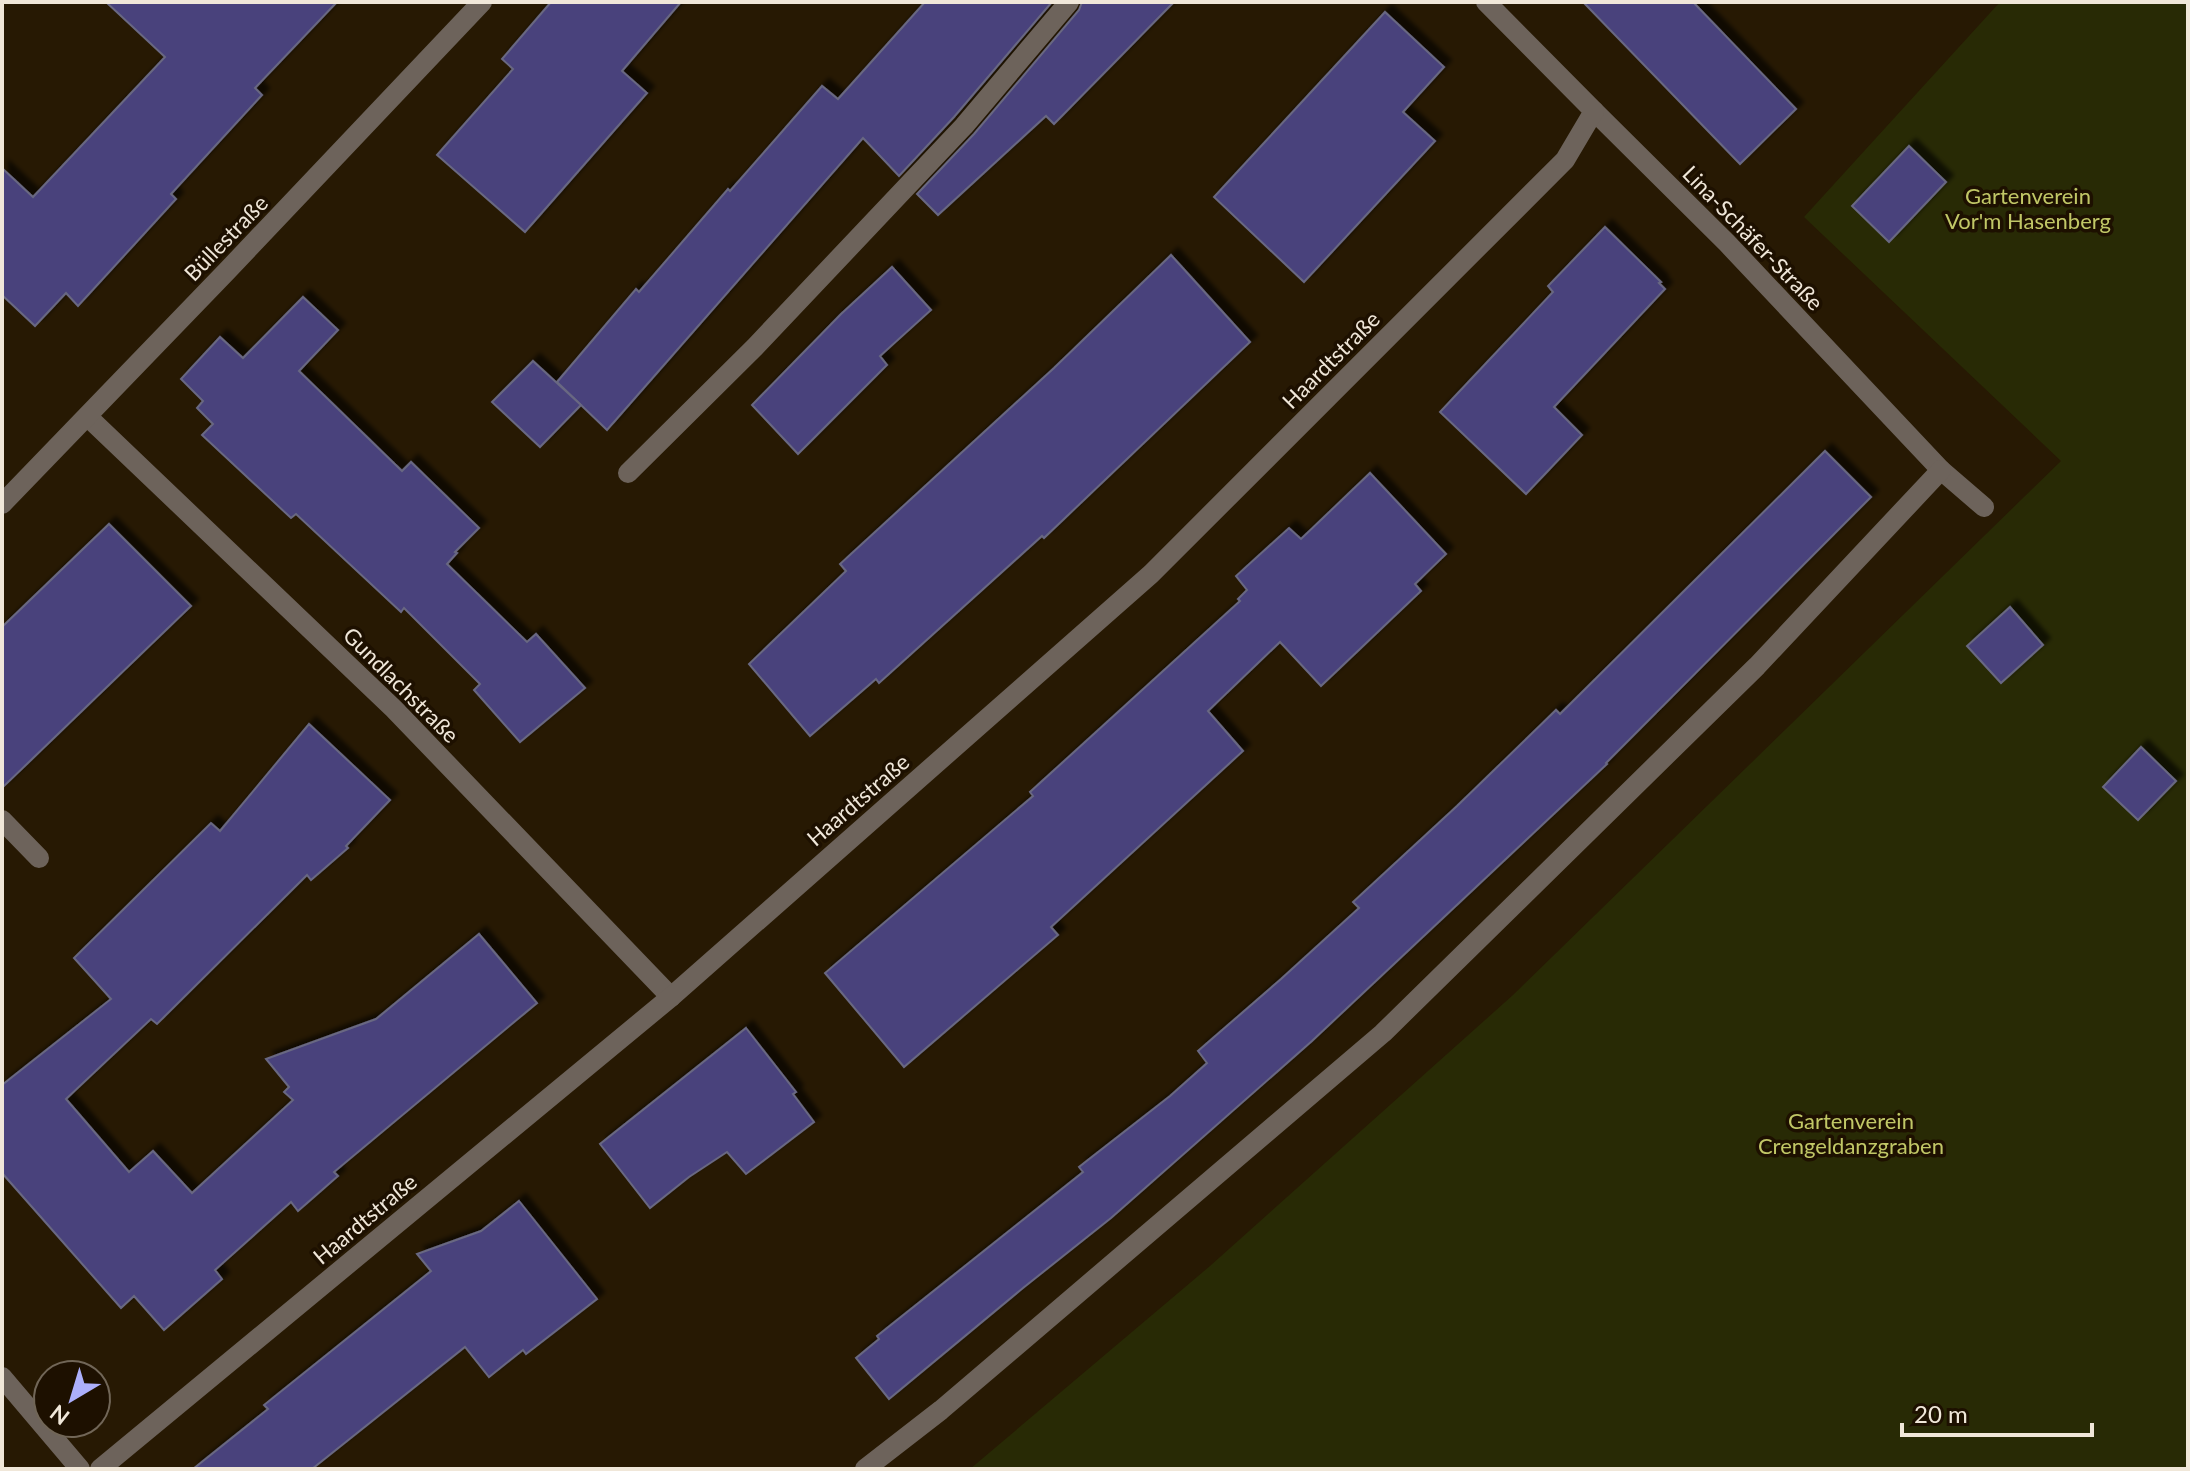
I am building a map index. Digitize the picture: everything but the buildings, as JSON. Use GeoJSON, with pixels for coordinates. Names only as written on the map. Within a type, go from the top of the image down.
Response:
{"type":"FeatureCollection","features":[{"type":"Feature","properties":{"kind":"street","name":"Büllestraße"},"geometry":{"type":"LineString","coordinates":[[2,504],[482,2]]}},
{"type":"Feature","properties":{"kind":"street"},"geometry":{"type":"LineString","coordinates":[[628,473],[755,347],[964,126],[1069,2]]}},
{"type":"Feature","properties":{"kind":"street","name":"Lina-Schäfer-Straße"},"geometry":{"type":"LineString","coordinates":[[1486,2],[1727,243],[1941,470],[1984,507]]}},
{"type":"Feature","properties":{"kind":"street","name":"Haardtstraße"},"geometry":{"type":"LineString","coordinates":[[100,1469],[671,997],[1151,574],[1565,160],[1594,111]]}},
{"type":"Feature","properties":{"kind":"street","name":"Gundlachstraße"},"geometry":{"type":"LineString","coordinates":[[88,417],[394,709],[671,997]]}},
{"type":"Feature","properties":{"kind":"street"},"geometry":{"type":"LineString","coordinates":[[865,1469],[941,1410],[1383,1033],[1757,666],[1941,470]]}},
{"type":"Feature","properties":{"kind":"street"},"geometry":{"type":"LineString","coordinates":[[2,820],[39,858]]}},
{"type":"Feature","properties":{"kind":"street"},"geometry":{"type":"LineString","coordinates":[[2,1377],[80,1469]]}},
{"type":"Feature","properties":{"kind":"green space","name":"Gartenverein Crengeldanzgraben"},"geometry":{"type":"Polygon","coordinates":[[[2000,2],[2188,2],[2188,1469],[970,1469],[1210,1266],[1513,995],[2061,461],[1804,217],[2000,2]]]}},
{"type":"Feature","properties":{"kind":"park label","name":"Gartenverein Vor'm Hasenberg"},"geometry":{"type":"Point","coordinates":[2028,208]}}]}
